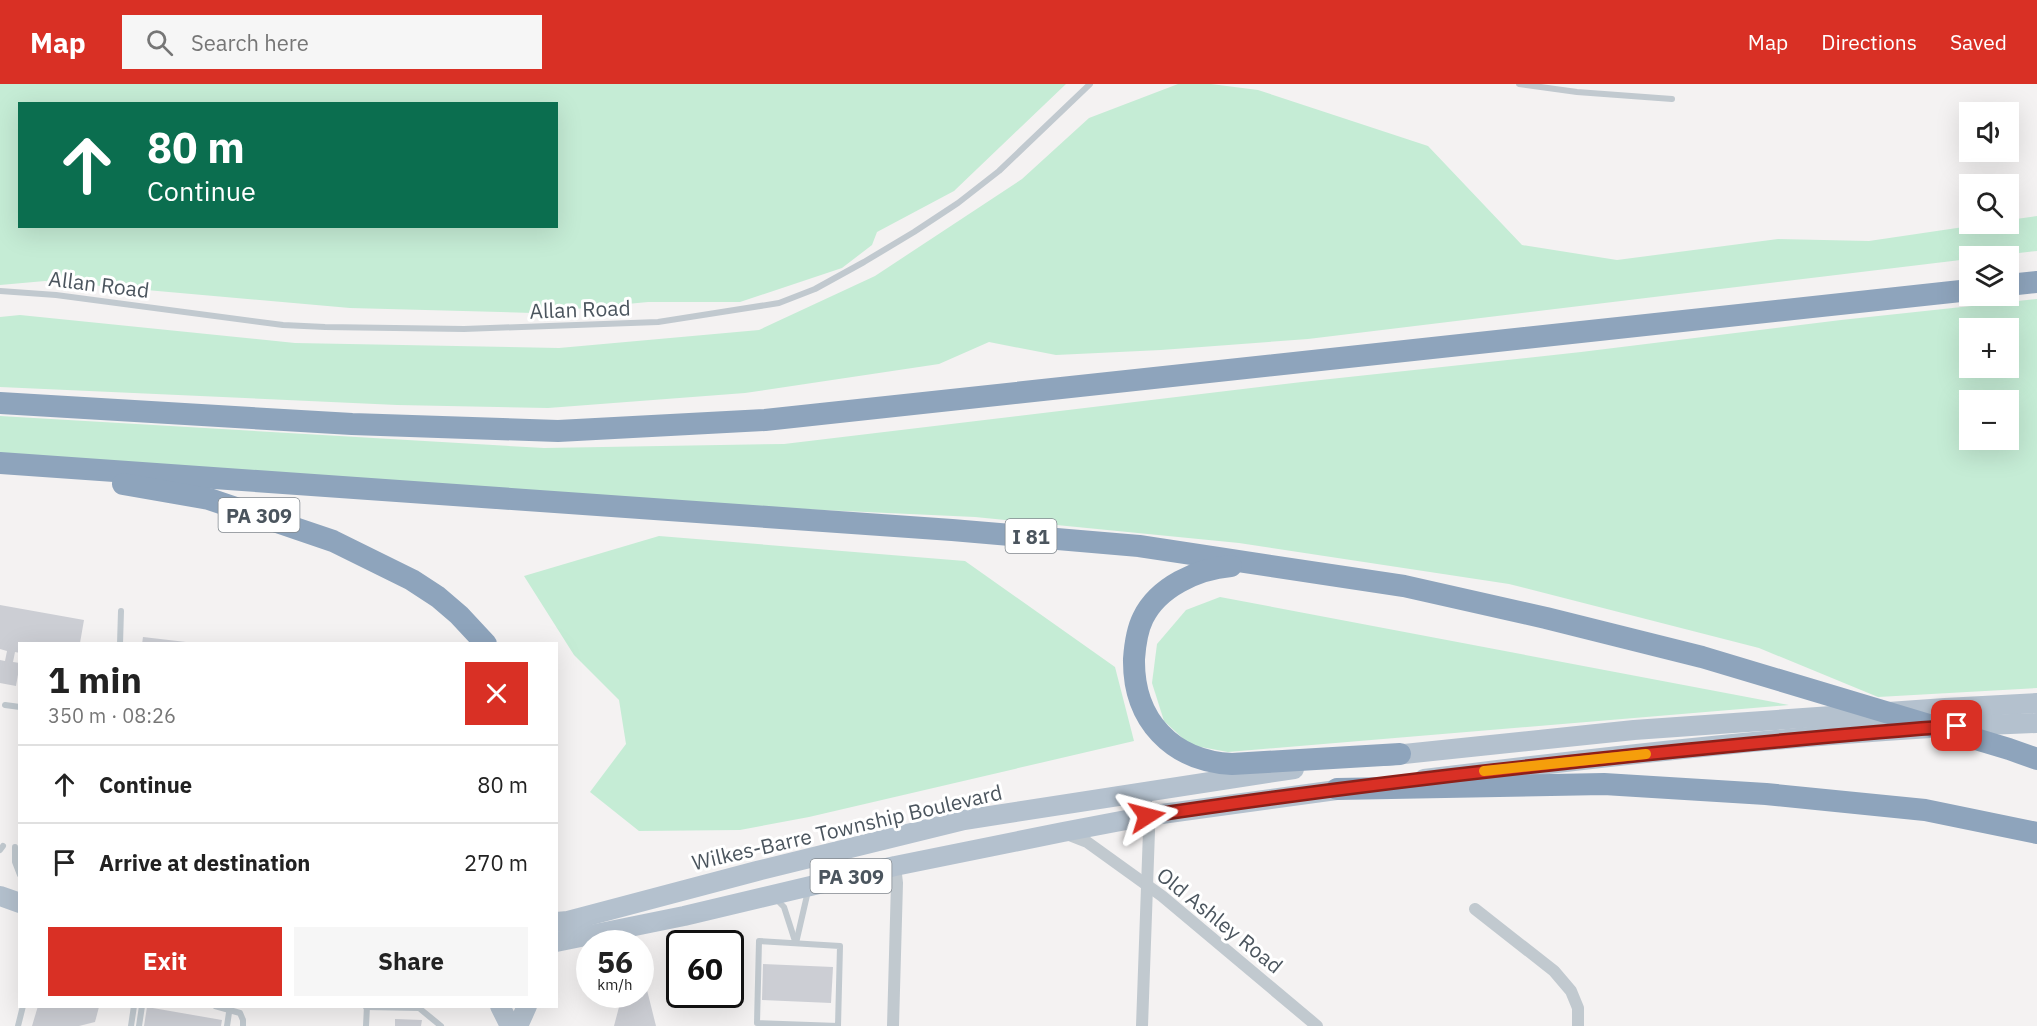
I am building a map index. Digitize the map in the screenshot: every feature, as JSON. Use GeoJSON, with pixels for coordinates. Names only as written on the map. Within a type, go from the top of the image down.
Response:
{"type":"FeatureCollection","features":[{"type":"Feature","properties":{"kind":"highway"},"geometry":{"type":"LineString","coordinates":[[2019,284],[2037,282]]}},
{"type":"Feature","properties":{"kind":"highway"},"geometry":{"type":"LineString","coordinates":[[0,402],[352,424],[558,431],[765,420],[1959,291]]}},
{"type":"Feature","properties":{"kind":"highway","name":"I 81"},"geometry":{"type":"LineString","coordinates":[[0,463],[964,531],[1139,546],[1404,586],[1546,618],[1691,654],[2009,748],[2037,759]]}},
{"type":"Feature","properties":{"kind":"highway","name":"PA 309"},"geometry":{"type":"LineString","coordinates":[[0,463],[209,499],[333,541],[412,580],[438,597],[484,642]]}},
{"type":"Feature","properties":{"kind":"highway"},"geometry":{"type":"LineString","coordinates":[[1288,568],[1228,566],[1207,570],[1191,575],[1175,585],[1151,605],[1142,619],[1137,637],[1134,670],[1136,688],[1150,721],[1177,749],[1194,758],[1212,763],[1232,765],[1400,754]]}},
{"type":"Feature","properties":{"kind":"highway"},"geometry":{"type":"LineString","coordinates":[[1337,789],[1604,784],[1766,794],[1925,810],[2037,833]]}},
{"type":"Feature","properties":{"kind":"main road","name":"Wilkes-Barre Township Boulevard"},"geometry":{"type":"LineString","coordinates":[[558,922],[964,820],[1145,791],[1400,754],[1634,730],[2037,703]]}},
{"type":"Feature","properties":{"kind":"main road","name":"PA 309"},"geometry":{"type":"LineString","coordinates":[[561,944],[895,866],[1147,816],[1337,789],[1566,762],[1888,730],[2037,723]]}},
{"type":"Feature","properties":{"kind":"main road"},"geometry":{"type":"LineString","coordinates":[[0,896],[18,902]]}},
{"type":"Feature","properties":{"kind":"main road"},"geometry":{"type":"LineString","coordinates":[[501,1008],[510,1026]]}},
{"type":"Feature","properties":{"kind":"main road"},"geometry":{"type":"LineString","coordinates":[[518,1026],[526,1008]]}},
{"type":"Feature","properties":{"kind":"street"},"geometry":{"type":"LineString","coordinates":[[1142,1026],[1149,831],[1145,791]]}},
{"type":"Feature","properties":{"kind":"street","name":"Old Ashley Road"},"geometry":{"type":"LineString","coordinates":[[1063,832],[1087,842],[1162,896],[1317,1026]]}},
{"type":"Feature","properties":{"kind":"street"},"geometry":{"type":"LineString","coordinates":[[893,1026],[897,883],[895,866]]}},
{"type":"Feature","properties":{"kind":"street"},"geometry":{"type":"LineString","coordinates":[[1475,909],[1554,971],[1571,991],[1578,1008],[1578,1026]]}},
{"type":"Feature","properties":{"kind":"lane","name":"Allan Road"},"geometry":{"type":"LineString","coordinates":[[0,291],[57,295],[283,325],[336,327],[464,329],[658,322],[759,307],[778,303],[815,289],[914,232],[958,203],[999,171],[1090,84]]}},
{"type":"Feature","properties":{"kind":"lane"},"geometry":{"type":"LineString","coordinates":[[1519,84],[1577,92],[1672,99]]}},
{"type":"Feature","properties":{"kind":"lane"},"geometry":{"type":"LineString","coordinates":[[120,642],[121,611]]}},
{"type":"Feature","properties":{"kind":"lane"},"geometry":{"type":"LineString","coordinates":[[5,705],[18,707]]}},
{"type":"Feature","properties":{"kind":"lane"},"geometry":{"type":"LineString","coordinates":[[15,847],[15,862],[18,870]]}},
{"type":"Feature","properties":{"kind":"lane"},"geometry":{"type":"LineString","coordinates":[[796,943],[809,886]]}},
{"type":"Feature","properties":{"kind":"lane"},"geometry":{"type":"LineString","coordinates":[[771,895],[784,907],[796,943]]}},
{"type":"Feature","properties":{"kind":"lane"},"geometry":{"type":"LineString","coordinates":[[759,941],[796,943],[840,946],[838,1026],[757,1023],[759,941]]}},
{"type":"Feature","properties":{"kind":"lane"},"geometry":{"type":"LineString","coordinates":[[18,1026],[22,1008]]}},
{"type":"Feature","properties":{"kind":"lane"},"geometry":{"type":"LineString","coordinates":[[131,1026],[134,1008]]}},
{"type":"Feature","properties":{"kind":"lane"},"geometry":{"type":"LineString","coordinates":[[139,1026],[142,1008]]}},
{"type":"Feature","properties":{"kind":"lane"},"geometry":{"type":"LineString","coordinates":[[227,1026],[230,1008],[240,1013],[243,1026]]}},
{"type":"Feature","properties":{"kind":"lane"},"geometry":{"type":"LineString","coordinates":[[366,1026],[367,1008]]}},
{"type":"Feature","properties":{"kind":"lane"},"geometry":{"type":"LineString","coordinates":[[419,1008],[441,1026]]}},
{"type":"Feature","properties":{"kind":"lane"},"geometry":{"type":"LineString","coordinates":[[433,1018],[433,1026]]}},
{"type":"Feature","properties":{"kind":"green space"},"geometry":{"type":"Polygon","coordinates":[[[0,84],[1066,84],[954,191],[877,232],[872,245],[842,268],[740,302],[648,302],[533,313],[350,308],[45,281],[0,285],[0,84]]]}},
{"type":"Feature","properties":{"kind":"green space"},"geometry":{"type":"Polygon","coordinates":[[[1178,84],[1211,84],[1258,90],[1428,146],[1522,245],[1617,260],[1778,239],[1869,241],[1959,228],[1959,234],[2019,234],[2019,219],[2037,216],[2037,251],[2019,253],[2019,246],[1959,246],[1959,260],[1308,339],[1056,355],[989,342],[939,364],[745,393],[548,408],[397,405],[0,387],[0,317],[20,315],[295,343],[559,348],[759,330],[875,276],[1022,179],[1089,118],[1178,84]]]}},
{"type":"Feature","properties":{"kind":"green space"},"geometry":{"type":"Polygon","coordinates":[[[2037,299],[2037,688],[1878,697],[1759,648],[1509,584],[1239,543],[975,517],[669,503],[0,454],[0,416],[544,448],[784,444],[1302,382],[1972,306],[2019,306],[2019,301],[2037,299]]]}},
{"type":"Feature","properties":{"kind":"green space"},"geometry":{"type":"Polygon","coordinates":[[[659,536],[965,561],[1115,667],[1134,741],[809,817],[740,830],[639,831],[590,792],[626,744],[619,700],[574,655],[524,576],[659,536]]]}},
{"type":"Feature","properties":{"kind":"green space"},"geometry":{"type":"Polygon","coordinates":[[[1220,597],[1789,705],[1228,752],[1190,745],[1164,721],[1152,683],[1157,644],[1186,610],[1220,597]]]}},
{"type":"Feature","properties":{"kind":"building"},"geometry":{"type":"Polygon","coordinates":[[[0,605],[84,620],[80,642],[18,642],[18,653],[15,652],[13,662],[18,663],[16,686],[0,683],[0,660],[5,661],[7,651],[0,649],[0,605]]]}},
{"type":"Feature","properties":{"kind":"building"},"geometry":{"type":"Polygon","coordinates":[[[143,637],[186,642],[142,642],[143,637]]]}},
{"type":"Feature","properties":{"kind":"building"},"geometry":{"type":"Polygon","coordinates":[[[763,964],[833,967],[831,1003],[762,1000],[763,964]]]}},
{"type":"Feature","properties":{"kind":"building"},"geometry":{"type":"Polygon","coordinates":[[[37,1008],[99,1008],[95,1022],[79,1026],[32,1026],[37,1008]]]}},
{"type":"Feature","properties":{"kind":"building"},"geometry":{"type":"Polygon","coordinates":[[[147,1008],[222,1020],[221,1026],[144,1026],[147,1008]]]}},
{"type":"Feature","properties":{"kind":"building"},"geometry":{"type":"Polygon","coordinates":[[[619,1008],[652,1008],[656,1026],[614,1026],[619,1008]]]}},
{"type":"Feature","properties":{"kind":"building"},"geometry":{"type":"Polygon","coordinates":[[[395,1019],[422,1020],[421,1026],[395,1026],[395,1019]]]}},
{"type":"Feature","properties":{"kind":"slow traffic"},"geometry":{"type":"LineString","coordinates":[[1484,771],[1646,754]]}},
{"type":"Feature","properties":{"kind":"route"},"geometry":{"type":"LineString","coordinates":[[1147,816],[1337,789],[1566,762],[1888,730],[1957,726]]}}]}
